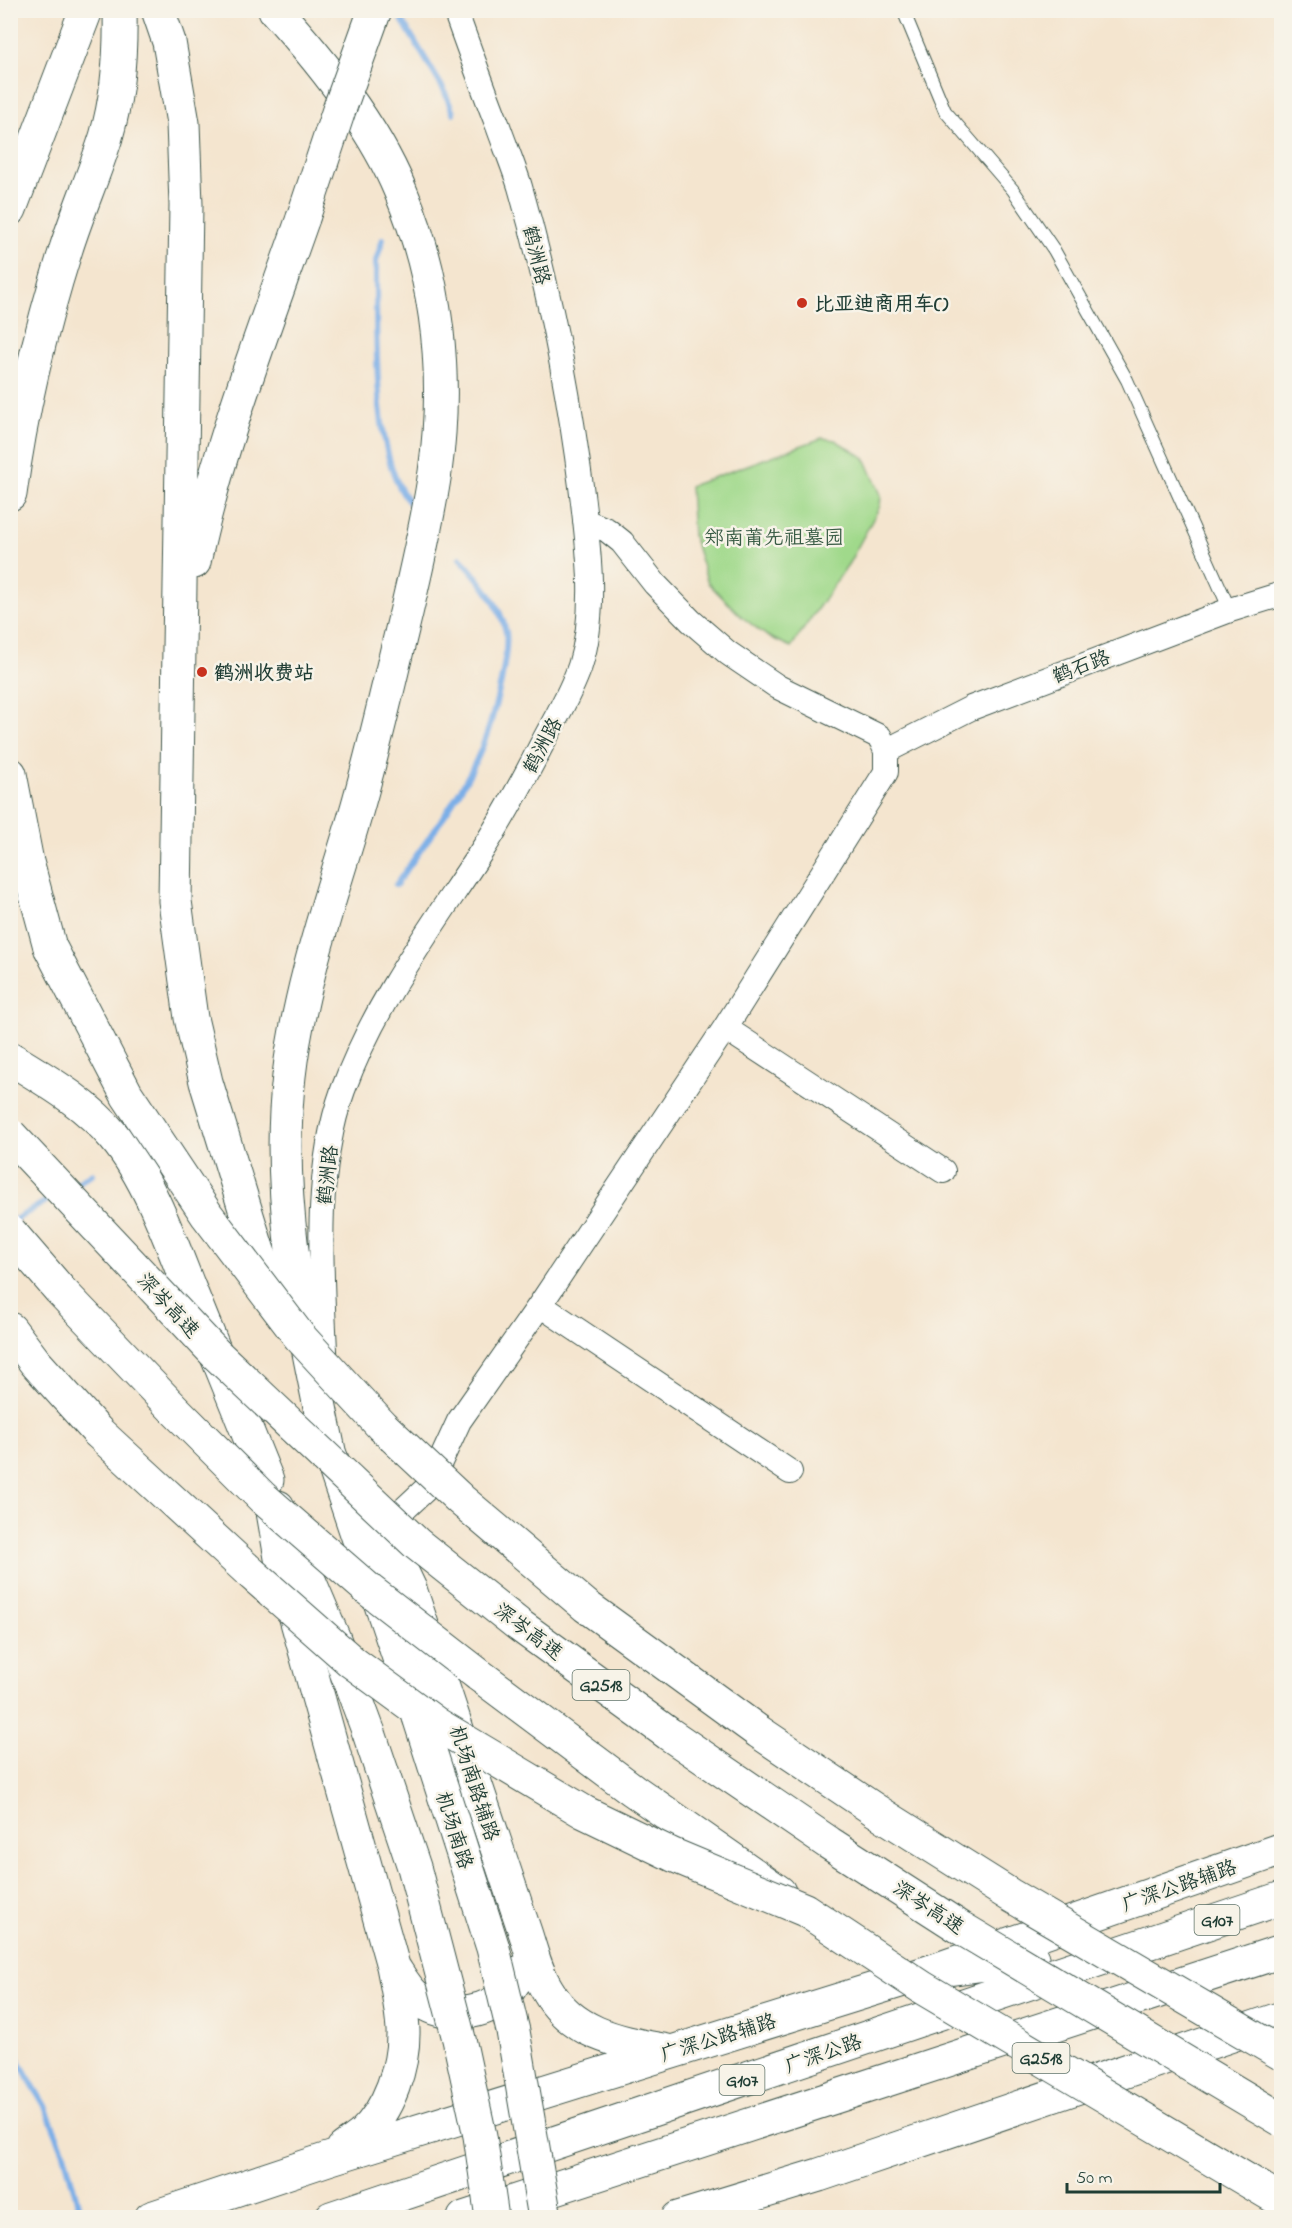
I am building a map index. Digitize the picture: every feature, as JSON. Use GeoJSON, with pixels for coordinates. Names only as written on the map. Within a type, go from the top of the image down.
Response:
{"type":"FeatureCollection","features":[{"type":"Feature","properties":{"kind":"main road"},"geometry":{"type":"LineString","coordinates":[[10,209],[86,10]]}},
{"type":"Feature","properties":{"kind":"main road"},"geometry":{"type":"LineString","coordinates":[[10,494],[34,366],[66,249],[106,136],[116,89],[120,10]]}},
{"type":"Feature","properties":{"kind":"main road"},"geometry":{"type":"LineString","coordinates":[[158,10],[169,42],[183,123],[186,205],[175,901],[191,1018],[206,1082],[257,1248],[329,1451]]}},
{"type":"Feature","properties":{"kind":"main road"},"geometry":{"type":"LineString","coordinates":[[275,10],[353,108],[400,188],[419,242],[432,292],[440,352],[440,418],[427,523],[369,769],[297,1024],[289,1075],[285,1127],[285,1176],[290,1230],[304,1328],[329,1451]]}},
{"type":"Feature","properties":{"kind":"main road"},"geometry":{"type":"LineString","coordinates":[[179,628],[200,531],[228,433],[375,10]]}},
{"type":"Feature","properties":{"kind":"main road"},"geometry":{"type":"LineString","coordinates":[[10,774],[27,862],[50,946]]}},
{"type":"Feature","properties":{"kind":"main road"},"geometry":{"type":"LineString","coordinates":[[10,866],[128,1095],[207,1215],[298,1336],[382,1426],[461,1500],[586,1606],[759,1732],[875,1810],[1000,1889],[1281,2054]]}},
{"type":"Feature","properties":{"kind":"main road"},"geometry":{"type":"LineString","coordinates":[[10,1058],[75,1098],[98,1119],[117,1140],[132,1163],[160,1216],[334,1639],[369,1733],[414,1867],[459,2039],[480,2136],[492,2217]]}},
{"type":"Feature","properties":{"kind":"main road","name":"深岑高速"},"geometry":{"type":"LineString","coordinates":[[10,1135],[216,1354],[417,1544],[519,1625],[669,1734],[839,1849],[961,1928],[1281,2120]]}},
{"type":"Feature","properties":{"kind":"main road","name":"G2518"},"geometry":{"type":"LineString","coordinates":[[10,1232],[60,1290],[263,1498],[369,1590],[479,1675],[633,1790],[805,1910],[923,1988],[1281,2201]]}},
{"type":"Feature","properties":{"kind":"main road"},"geometry":{"type":"LineString","coordinates":[[10,1329],[35,1362],[98,1432],[251,1573],[352,1662],[438,1725],[584,1812],[673,1855],[805,1910]]}},
{"type":"Feature","properties":{"kind":"main road"},"geometry":{"type":"LineString","coordinates":[[10,1370],[98,1432]]}},
{"type":"Feature","properties":{"kind":"main road","name":"机场南路辅路"},"geometry":{"type":"LineString","coordinates":[[329,1451],[382,1530],[410,1589],[525,1935],[548,1992],[569,2017],[584,2028],[606,2038],[672,2052]]}},
{"type":"Feature","properties":{"kind":"main road","name":"机场南路"},"geometry":{"type":"LineString","coordinates":[[329,1451],[494,1948],[513,2031],[545,2217]]}},
{"type":"Feature","properties":{"kind":"main road"},"geometry":{"type":"LineString","coordinates":[[267,1480],[284,1575],[393,1966],[403,2029],[398,2070],[391,2092],[362,2136],[328,2159]]}},
{"type":"Feature","properties":{"kind":"main road","name":"广深公路辅路"},"geometry":{"type":"LineString","coordinates":[[151,2217],[328,2159],[932,1971],[1281,1849]]}},
{"type":"Feature","properties":{"kind":"main road","name":"广深公路"},"geometry":{"type":"LineString","coordinates":[[331,2217],[1281,1898]]}},
{"type":"Feature","properties":{"kind":"main road"},"geometry":{"type":"LineString","coordinates":[[393,1966],[405,1986],[432,2008],[450,2012],[467,2012],[485,2007],[500,1998],[513,1986],[526,1953],[525,1935]]}},
{"type":"Feature","properties":{"kind":"main road"},"geometry":{"type":"LineString","coordinates":[[932,1971],[1153,1942]]}},
{"type":"Feature","properties":{"kind":"main road","name":"G107"},"geometry":{"type":"LineString","coordinates":[[464,2217],[1281,1952]]}},
{"type":"Feature","properties":{"kind":"main road"},"geometry":{"type":"LineString","coordinates":[[678,2217],[819,2175],[1281,2018]]}},
{"type":"Feature","properties":{"kind":"street","name":"鹤洲路"},"geometry":{"type":"LineString","coordinates":[[329,1451],[322,1291],[323,1215],[329,1154],[343,1092],[361,1048],[388,997],[442,907],[482,851],[515,797],[562,706],[579,667],[589,624],[588,546],[575,440],[553,317],[522,195],[455,10]]}},
{"type":"Feature","properties":{"kind":"street"},"geometry":{"type":"LineString","coordinates":[[382,1530],[429,1486],[459,1421],[540,1305],[725,1028],[886,772],[886,752],[880,737],[778,687],[728,653],[691,621],[655,584],[622,542],[607,530],[585,521]]}},
{"type":"Feature","properties":{"kind":"street","name":"鹤石路"},"geometry":{"type":"LineString","coordinates":[[886,752],[971,708],[1230,610],[1281,594]]}},
{"type":"Feature","properties":{"kind":"street"},"geometry":{"type":"LineString","coordinates":[[725,1028],[943,1171]]}},
{"type":"Feature","properties":{"kind":"street"},"geometry":{"type":"LineString","coordinates":[[540,1305],[790,1472]]}},
{"type":"Feature","properties":{"kind":"lane"},"geometry":{"type":"LineString","coordinates":[[903,10],[945,111],[1013,190],[1048,241],[1127,380],[1230,610]]}},
{"type":"Feature","properties":{"kind":"green space","name":"郑南莆先祖墓园"},"geometry":{"type":"Polygon","coordinates":[[[822,438],[835,440],[865,458],[881,495],[880,506],[849,563],[791,647],[767,636],[742,617],[708,583],[693,536],[690,486],[822,438]]]}},
{"type":"Feature","properties":{"kind":"waterway"},"geometry":{"type":"LineString","coordinates":[[396,10],[444,90],[453,113]]}},
{"type":"Feature","properties":{"kind":"waterway"},"geometry":{"type":"LineString","coordinates":[[383,239],[376,261],[378,388],[388,455],[397,482],[410,503]]}},
{"type":"Feature","properties":{"kind":"waterway"},"geometry":{"type":"LineString","coordinates":[[396,885],[449,809],[468,777],[491,722],[502,676],[506,644],[503,621],[488,592],[460,558]]}},
{"type":"Feature","properties":{"kind":"waterway"},"geometry":{"type":"LineString","coordinates":[[72,1186],[92,1174]]}},
{"type":"Feature","properties":{"kind":"waterway"},"geometry":{"type":"LineString","coordinates":[[13,1221],[53,1197]]}},
{"type":"Feature","properties":{"kind":"waterway"},"geometry":{"type":"LineString","coordinates":[[10,2046],[45,2106],[64,2153],[81,2215]]}},
{"type":"Feature","properties":{"kind":"place","name":"比亚迪商用车()"},"geometry":{"type":"Point","coordinates":[802,303]}},
{"type":"Feature","properties":{"kind":"place","name":"鹤洲收费站"},"geometry":{"type":"Point","coordinates":[202,672]}}]}
